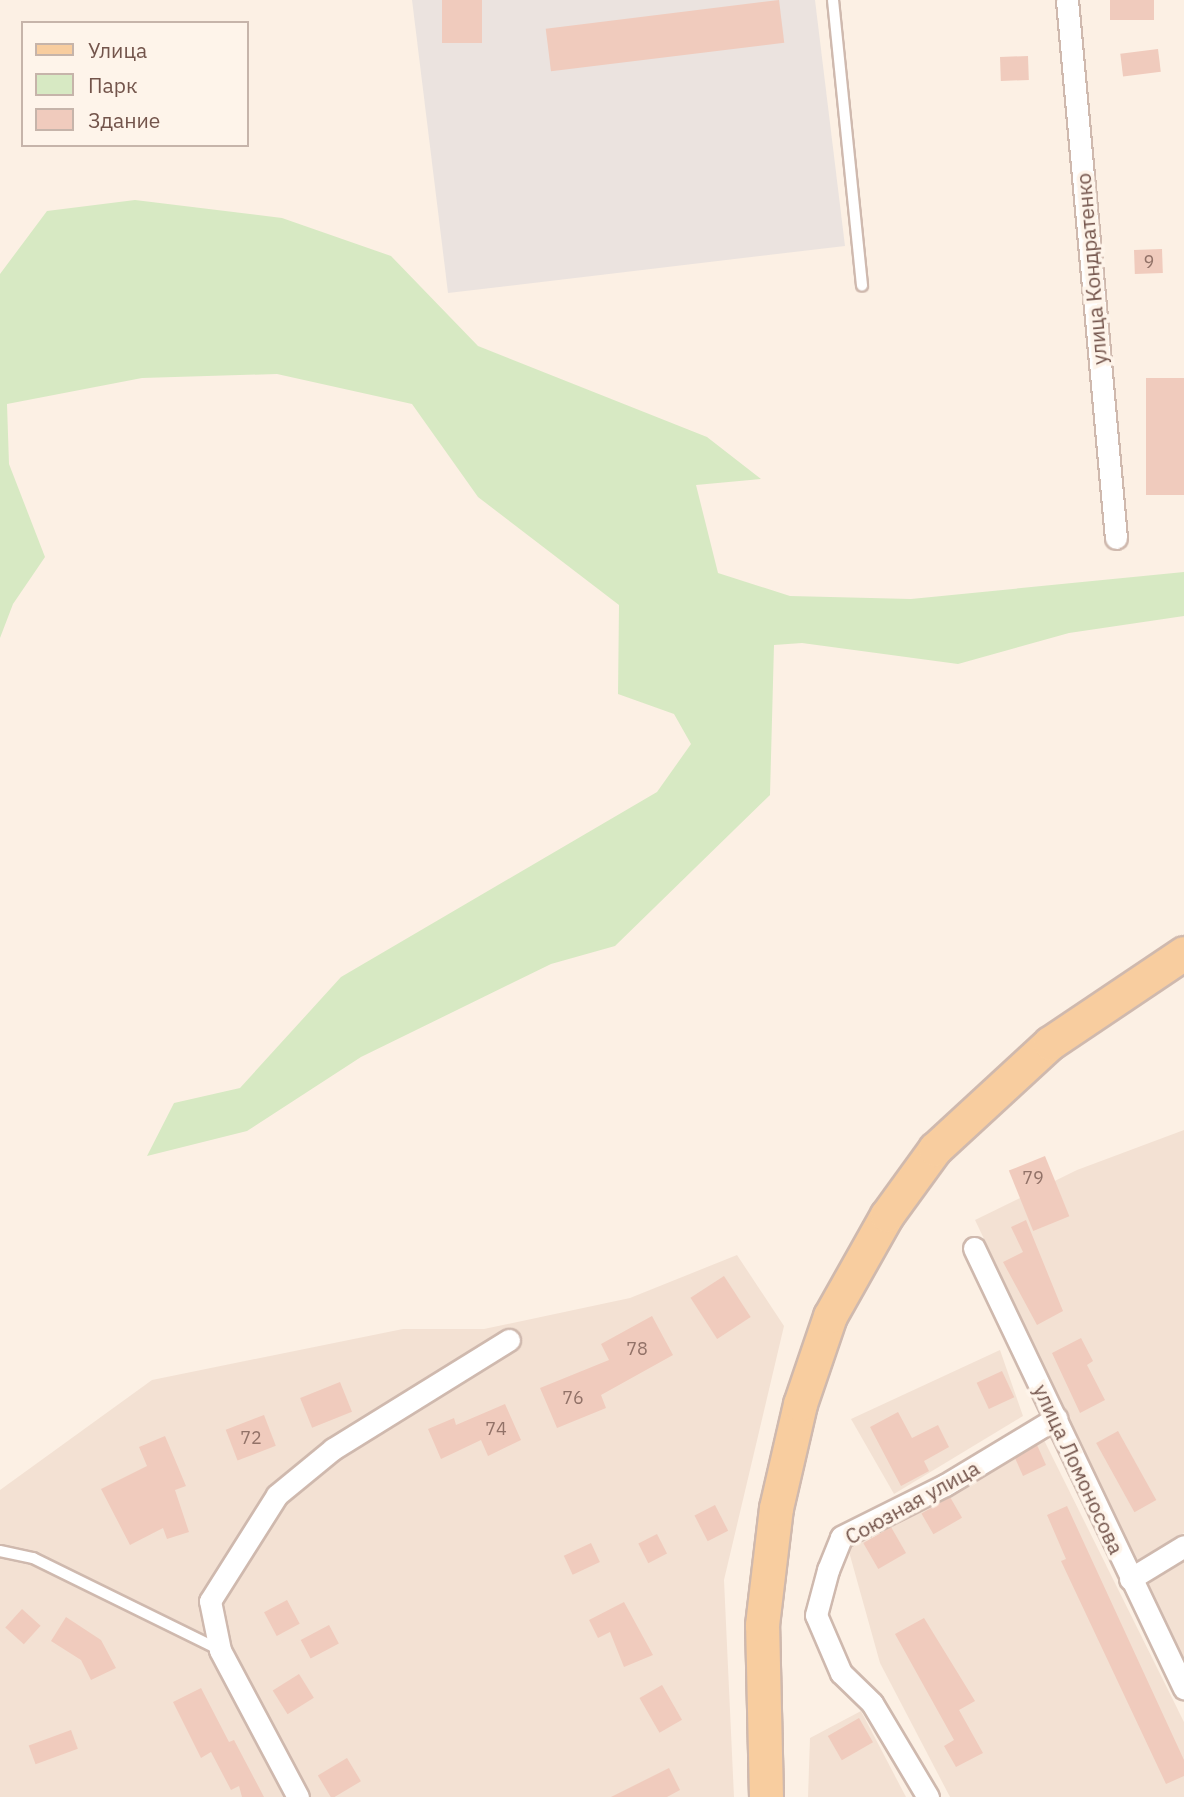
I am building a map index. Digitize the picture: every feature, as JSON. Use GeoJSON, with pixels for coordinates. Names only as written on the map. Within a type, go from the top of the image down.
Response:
{"type":"FeatureCollection","features":[{"type":"Feature","properties":{"kind":"main road"},"geometry":{"type":"LineString","coordinates":[[766,1797],[762,1625],[776,1508],[800,1404],[830,1316],[887,1215],[943,1140],[1050,1043],[1184,953]]}},
{"type":"Feature","properties":{"kind":"street","name":"улица Кондратенко"},"geometry":{"type":"LineString","coordinates":[[1067,0],[1116,538]]}},
{"type":"Feature","properties":{"kind":"street","name":"улица Ломоносова"},"geometry":{"type":"LineString","coordinates":[[974,1248],[1184,1689]]}},
{"type":"Feature","properties":{"kind":"street"},"geometry":{"type":"LineString","coordinates":[[298,1797],[220,1650],[210,1601],[276,1495],[333,1449],[509,1340]]}},
{"type":"Feature","properties":{"kind":"street","name":"Союзная улица"},"geometry":{"type":"LineString","coordinates":[[928,1797],[872,1703],[841,1673],[816,1615],[828,1570],[841,1537],[945,1485],[1056,1418]]}},
{"type":"Feature","properties":{"kind":"street"},"geometry":{"type":"LineString","coordinates":[[1130,1579],[1184,1546]]}},
{"type":"Feature","properties":{"kind":"lane"},"geometry":{"type":"LineString","coordinates":[[833,0],[862,286]]}},
{"type":"Feature","properties":{"kind":"lane"},"geometry":{"type":"LineString","coordinates":[[0,1551],[33,1558],[220,1650]]}},
{"type":"Feature","properties":{"kind":"shaded area"},"geometry":{"type":"Polygon","coordinates":[[[412,0],[815,0],[845,246],[448,293],[412,0]]]}},
{"type":"Feature","properties":{"kind":"shaded area"},"geometry":{"type":"Polygon","coordinates":[[[1184,1130],[1184,1533],[1137,1560],[975,1220],[1077,1170],[1184,1130]]]}},
{"type":"Feature","properties":{"kind":"shaded area"},"geometry":{"type":"Polygon","coordinates":[[[737,1255],[784,1326],[724,1580],[734,1797],[0,1797],[0,1490],[152,1380],[403,1329],[484,1329],[630,1298],[737,1255]]]}},
{"type":"Feature","properties":{"kind":"shaded area"},"geometry":{"type":"Polygon","coordinates":[[[1000,1350],[1023,1416],[894,1494],[851,1419],[1000,1350]]]}},
{"type":"Feature","properties":{"kind":"shaded area"},"geometry":{"type":"Polygon","coordinates":[[[1039,1430],[1184,1722],[1184,1797],[950,1797],[880,1663],[846,1541],[1039,1430]]]}},
{"type":"Feature","properties":{"kind":"shaded area"},"geometry":{"type":"Polygon","coordinates":[[[1184,1561],[1184,1664],[1146,1582],[1184,1561]]]}},
{"type":"Feature","properties":{"kind":"shaded area"},"geometry":{"type":"Polygon","coordinates":[[[861,1711],[906,1797],[808,1797],[810,1738],[861,1711]]]}},
{"type":"Feature","properties":{"kind":"green space"},"geometry":{"type":"Polygon","coordinates":[[[135,200],[282,218],[391,256],[478,346],[707,437],[761,479],[696,485],[718,573],[790,596],[911,599],[1184,572],[1184,616],[1069,633],[958,664],[802,643],[774,645],[770,795],[615,946],[551,964],[361,1057],[247,1131],[147,1156],[174,1103],[240,1088],[341,977],[657,792],[691,744],[674,714],[618,694],[619,605],[478,497],[412,404],[277,374],[142,378],[7,404],[9,464],[45,557],[13,604],[0,638],[0,274],[47,211],[135,200]]]}},
{"type":"Feature","properties":{"kind":"building"},"geometry":{"type":"Polygon","coordinates":[[[442,0],[482,0],[482,43],[442,43],[442,0]]]}},
{"type":"Feature","properties":{"kind":"building"},"geometry":{"type":"Polygon","coordinates":[[[779,0],[784,43],[551,71],[546,29],[779,0]]]}},
{"type":"Feature","properties":{"kind":"building"},"geometry":{"type":"Polygon","coordinates":[[[1110,0],[1154,0],[1154,20],[1110,20],[1110,0]]]}},
{"type":"Feature","properties":{"kind":"building"},"geometry":{"type":"Polygon","coordinates":[[[1158,49],[1161,72],[1123,76],[1120,54],[1158,49]]]}},
{"type":"Feature","properties":{"kind":"building"},"geometry":{"type":"Polygon","coordinates":[[[1028,56],[1029,80],[1001,81],[1000,57],[1028,56]]]}},
{"type":"Feature","properties":{"kind":"building"},"geometry":{"type":"Polygon","coordinates":[[[1162,249],[1163,273],[1135,274],[1134,250],[1162,249]]]}},
{"type":"Feature","properties":{"kind":"building"},"geometry":{"type":"Polygon","coordinates":[[[1146,378],[1184,378],[1184,495],[1146,495],[1146,378]]]}},
{"type":"Feature","properties":{"kind":"building"},"geometry":{"type":"Polygon","coordinates":[[[1045,1156],[1069,1216],[1033,1231],[1009,1171],[1045,1156]]]}},
{"type":"Feature","properties":{"kind":"building"},"geometry":{"type":"Polygon","coordinates":[[[1026,1220],[1063,1311],[1037,1325],[1003,1262],[1023,1252],[1011,1227],[1026,1220]]]}},
{"type":"Feature","properties":{"kind":"building"},"geometry":{"type":"Polygon","coordinates":[[[724,1276],[751,1317],[717,1339],[690,1298],[724,1276]]]}},
{"type":"Feature","properties":{"kind":"building"},"geometry":{"type":"Polygon","coordinates":[[[652,1316],[673,1355],[601,1395],[606,1408],[557,1428],[540,1388],[609,1360],[601,1344],[652,1316]]]}},
{"type":"Feature","properties":{"kind":"building"},"geometry":{"type":"Polygon","coordinates":[[[1081,1338],[1093,1361],[1087,1365],[1105,1400],[1080,1413],[1052,1353],[1081,1338]]]}},
{"type":"Feature","properties":{"kind":"building"},"geometry":{"type":"Polygon","coordinates":[[[1002,1371],[1014,1397],[989,1409],[977,1383],[1002,1371]]]}},
{"type":"Feature","properties":{"kind":"building"},"geometry":{"type":"Polygon","coordinates":[[[340,1382],[352,1412],[312,1428],[300,1398],[340,1382]]]}},
{"type":"Feature","properties":{"kind":"building"},"geometry":{"type":"Polygon","coordinates":[[[505,1404],[521,1440],[488,1456],[481,1440],[441,1459],[428,1429],[454,1418],[456,1425],[505,1404]]]}},
{"type":"Feature","properties":{"kind":"building"},"geometry":{"type":"Polygon","coordinates":[[[898,1412],[912,1438],[938,1425],[949,1447],[924,1461],[929,1471],[901,1486],[870,1427],[898,1412]]]}},
{"type":"Feature","properties":{"kind":"building"},"geometry":{"type":"Polygon","coordinates":[[[264,1415],[276,1446],[238,1461],[226,1430],[264,1415]]]}},
{"type":"Feature","properties":{"kind":"building"},"geometry":{"type":"Polygon","coordinates":[[[1118,1431],[1156,1500],[1134,1512],[1096,1443],[1118,1431]]]}},
{"type":"Feature","properties":{"kind":"building"},"geometry":{"type":"Polygon","coordinates":[[[165,1436],[186,1486],[175,1490],[189,1532],[167,1539],[163,1528],[130,1545],[101,1489],[147,1466],[139,1447],[165,1436]]]}},
{"type":"Feature","properties":{"kind":"building"},"geometry":{"type":"Polygon","coordinates":[[[1037,1445],[1046,1465],[1023,1476],[1015,1458],[1037,1445]]]}},
{"type":"Feature","properties":{"kind":"building"},"geometry":{"type":"Polygon","coordinates":[[[950,1497],[962,1518],[933,1534],[921,1514],[950,1497]]]}},
{"type":"Feature","properties":{"kind":"building"},"geometry":{"type":"Polygon","coordinates":[[[715,1505],[728,1531],[708,1541],[695,1515],[715,1505]]]}},
{"type":"Feature","properties":{"kind":"building"},"geometry":{"type":"Polygon","coordinates":[[[1067,1506],[1184,1760],[1184,1776],[1166,1784],[1061,1561],[1066,1559],[1047,1515],[1067,1506]]]}},
{"type":"Feature","properties":{"kind":"building"},"geometry":{"type":"Polygon","coordinates":[[[891,1527],[906,1553],[878,1569],[863,1543],[891,1527]]]}},
{"type":"Feature","properties":{"kind":"building"},"geometry":{"type":"Polygon","coordinates":[[[657,1534],[667,1554],[648,1563],[638,1544],[657,1534]]]}},
{"type":"Feature","properties":{"kind":"building"},"geometry":{"type":"Polygon","coordinates":[[[591,1543],[600,1562],[573,1575],[564,1556],[591,1543]]]}},
{"type":"Feature","properties":{"kind":"building"},"geometry":{"type":"Polygon","coordinates":[[[287,1600],[300,1624],[277,1636],[264,1612],[287,1600]]]}},
{"type":"Feature","properties":{"kind":"building"},"geometry":{"type":"Polygon","coordinates":[[[624,1602],[653,1655],[624,1667],[610,1632],[598,1638],[589,1620],[624,1602]]]}},
{"type":"Feature","properties":{"kind":"building"},"geometry":{"type":"Polygon","coordinates":[[[22,1609],[41,1626],[24,1644],[5,1628],[22,1609]]]}},
{"type":"Feature","properties":{"kind":"building"},"geometry":{"type":"Polygon","coordinates":[[[66,1617],[101,1640],[116,1668],[91,1680],[81,1660],[51,1641],[66,1617]]]}},
{"type":"Feature","properties":{"kind":"building"},"geometry":{"type":"Polygon","coordinates":[[[924,1618],[975,1701],[959,1710],[983,1753],[956,1767],[944,1746],[954,1740],[895,1634],[924,1618]]]}},
{"type":"Feature","properties":{"kind":"building"},"geometry":{"type":"Polygon","coordinates":[[[329,1625],[339,1644],[311,1659],[301,1640],[329,1625]]]}},
{"type":"Feature","properties":{"kind":"building"},"geometry":{"type":"Polygon","coordinates":[[[299,1674],[314,1698],[288,1714],[273,1690],[299,1674]]]}},
{"type":"Feature","properties":{"kind":"building"},"geometry":{"type":"Polygon","coordinates":[[[662,1685],[682,1720],[659,1733],[639,1698],[662,1685]]]}},
{"type":"Feature","properties":{"kind":"building"},"geometry":{"type":"Polygon","coordinates":[[[201,1688],[229,1742],[234,1740],[264,1797],[242,1797],[239,1786],[231,1790],[211,1752],[201,1758],[173,1702],[201,1688]]]}},
{"type":"Feature","properties":{"kind":"building"},"geometry":{"type":"Polygon","coordinates":[[[859,1718],[873,1742],[842,1760],[828,1736],[859,1718]]]}},
{"type":"Feature","properties":{"kind":"building"},"geometry":{"type":"Polygon","coordinates":[[[71,1730],[78,1749],[36,1764],[29,1745],[71,1730]]]}},
{"type":"Feature","properties":{"kind":"building"},"geometry":{"type":"Polygon","coordinates":[[[347,1758],[361,1781],[331,1797],[318,1776],[347,1758]]]}},
{"type":"Feature","properties":{"kind":"building"},"geometry":{"type":"Polygon","coordinates":[[[669,1768],[680,1790],[667,1797],[611,1797],[669,1768]]]}}]}
